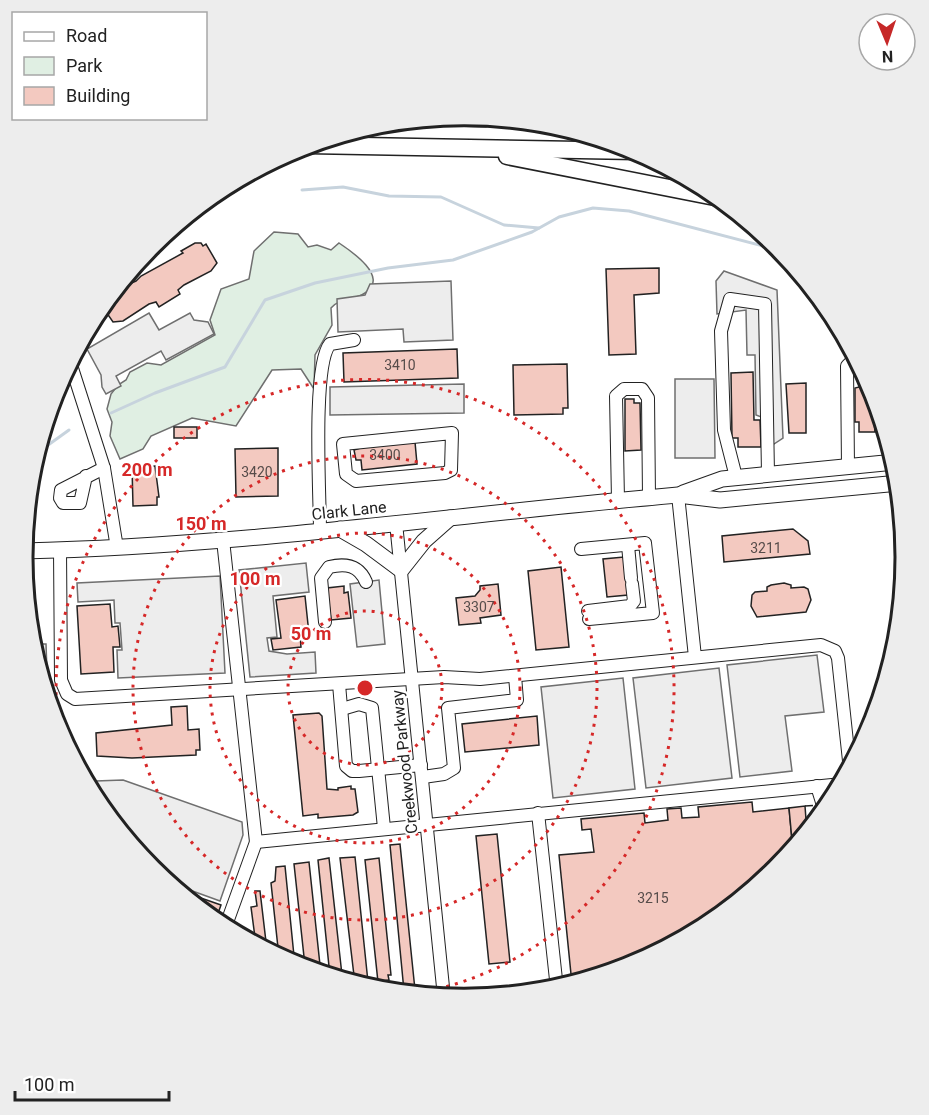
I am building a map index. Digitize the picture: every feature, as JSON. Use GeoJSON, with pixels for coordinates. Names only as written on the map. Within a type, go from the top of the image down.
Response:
{"type":"FeatureCollection","features":[{"type":"Feature","properties":{"kind":"highway"},"geometry":{"type":"LineString","coordinates":[[338,146],[607,150]]}},
{"type":"Feature","properties":{"kind":"highway"},"geometry":{"type":"LineString","coordinates":[[471,148],[694,193]]}},
{"type":"Feature","properties":{"kind":"main road","name":"Clark Lane"},"geometry":{"type":"LineString","coordinates":[[678,495],[722,479],[885,461]]}},
{"type":"Feature","properties":{"kind":"main road","name":"Clark Lane"},"geometry":{"type":"LineString","coordinates":[[33,550],[117,548],[223,540],[649,497],[678,495],[720,500],[890,484]]}},
{"type":"Feature","properties":{"kind":"main road"},"geometry":{"type":"LineString","coordinates":[[340,529],[366,544],[401,570],[424,541],[450,518]]}},
{"type":"Feature","properties":{"kind":"street"},"geometry":{"type":"LineString","coordinates":[[736,477],[724,430],[721,331],[730,299],[765,304],[768,474]]}},
{"type":"Feature","properties":{"kind":"street"},"geometry":{"type":"LineString","coordinates":[[320,531],[319,415],[324,355],[330,344],[354,340]]}},
{"type":"Feature","properties":{"kind":"street"},"geometry":{"type":"LineString","coordinates":[[848,467],[847,366],[850,363]]}},
{"type":"Feature","properties":{"kind":"street"},"geometry":{"type":"LineString","coordinates":[[74,374],[104,468],[117,548]]}},
{"type":"Feature","properties":{"kind":"street"},"geometry":{"type":"LineString","coordinates":[[618,500],[616,396],[624,389],[642,389],[648,398],[649,497]]}},
{"type":"Feature","properties":{"kind":"street"},"geometry":{"type":"LineString","coordinates":[[452,433],[452,470],[445,473],[391,477],[357,481],[350,478],[346,474],[343,444],[452,433]]}},
{"type":"Feature","properties":{"kind":"street"},"geometry":{"type":"LineString","coordinates":[[86,476],[104,468]]}},
{"type":"Feature","properties":{"kind":"street"},"geometry":{"type":"LineString","coordinates":[[678,495],[696,657]]}},
{"type":"Feature","properties":{"kind":"street","name":"Creekwood Parkway"},"geometry":{"type":"LineString","coordinates":[[396,523],[443,988]]}},
{"type":"Feature","properties":{"kind":"street"},"geometry":{"type":"LineString","coordinates":[[223,540],[256,842],[229,918]]}},
{"type":"Feature","properties":{"kind":"street"},"geometry":{"type":"LineString","coordinates":[[581,549],[628,544],[645,543],[653,613],[588,615],[630,606],[634,601],[628,544]]}},
{"type":"Feature","properties":{"kind":"street"},"geometry":{"type":"LineString","coordinates":[[60,550],[61,680],[67,694],[83,699],[412,679],[515,676],[821,645],[835,651],[838,658],[848,755]]}},
{"type":"Feature","properties":{"kind":"street"},"geometry":{"type":"LineString","coordinates":[[325,622],[321,578],[328,567],[348,565],[363,574],[366,582]]}},
{"type":"Feature","properties":{"kind":"street"},"geometry":{"type":"LineString","coordinates":[[339,684],[346,766],[352,771],[422,771],[444,774],[454,768],[448,708],[518,700],[515,676]]}},
{"type":"Feature","properties":{"kind":"street"},"geometry":{"type":"LineString","coordinates":[[342,709],[359,704],[372,708],[384,828]]}},
{"type":"Feature","properties":{"kind":"street"},"geometry":{"type":"LineString","coordinates":[[256,842],[831,784]]}},
{"type":"Feature","properties":{"kind":"street"},"geometry":{"type":"LineString","coordinates":[[817,786],[821,800]]}},
{"type":"Feature","properties":{"kind":"street"},"geometry":{"type":"LineString","coordinates":[[538,813],[556,979]]}},
{"type":"Feature","properties":{"kind":"green space"},"geometry":{"type":"Polygon","coordinates":[[[274,232],[298,234],[308,247],[317,245],[331,250],[339,243],[359,258],[371,272],[372,287],[365,293],[339,302],[331,308],[332,325],[315,355],[314,389],[301,369],[272,370],[236,426],[192,418],[151,436],[143,449],[120,459],[110,436],[112,422],[107,409],[111,394],[118,385],[126,380],[130,372],[147,363],[161,365],[215,335],[210,320],[221,289],[249,279],[254,251],[274,232]]]}},
{"type":"Feature","properties":{"kind":"shaded area"},"geometry":{"type":"Polygon","coordinates":[[[724,271],[777,290],[783,438],[774,444],[764,441],[764,418],[756,415],[755,355],[747,355],[746,310],[717,314],[716,281],[724,271]]]}},
{"type":"Feature","properties":{"kind":"shaded area"},"geometry":{"type":"Polygon","coordinates":[[[451,281],[453,340],[404,342],[403,329],[338,332],[337,299],[365,295],[370,284],[451,281]]]}},
{"type":"Feature","properties":{"kind":"shaded area"},"geometry":{"type":"Polygon","coordinates":[[[149,313],[159,330],[190,313],[194,320],[208,322],[214,334],[166,360],[161,351],[116,376],[121,386],[106,394],[102,387],[101,375],[87,349],[149,313]]]}},
{"type":"Feature","properties":{"kind":"shaded area"},"geometry":{"type":"Polygon","coordinates":[[[675,379],[714,379],[715,458],[675,458],[675,379]]]}},
{"type":"Feature","properties":{"kind":"shaded area"},"geometry":{"type":"Polygon","coordinates":[[[464,384],[464,413],[330,415],[330,387],[464,384]]]}},
{"type":"Feature","properties":{"kind":"shaded area"},"geometry":{"type":"Polygon","coordinates":[[[306,563],[309,592],[273,596],[277,637],[267,638],[269,651],[287,654],[315,652],[316,673],[250,677],[239,570],[306,563]]]}},
{"type":"Feature","properties":{"kind":"shaded area"},"geometry":{"type":"Polygon","coordinates":[[[220,576],[225,673],[118,678],[117,650],[122,650],[120,623],[115,623],[114,600],[78,602],[77,583],[220,576]]]}},
{"type":"Feature","properties":{"kind":"shaded area"},"geometry":{"type":"Polygon","coordinates":[[[379,580],[385,644],[357,647],[350,584],[379,580]]]}},
{"type":"Feature","properties":{"kind":"shaded area"},"geometry":{"type":"Polygon","coordinates":[[[42,644],[46,644],[47,664],[42,644]]]}},
{"type":"Feature","properties":{"kind":"shaded area"},"geometry":{"type":"Polygon","coordinates":[[[817,655],[824,712],[785,716],[792,771],[740,777],[727,665],[817,655]]]}},
{"type":"Feature","properties":{"kind":"shaded area"},"geometry":{"type":"Polygon","coordinates":[[[719,668],[732,778],[646,788],[633,678],[719,668]]]}},
{"type":"Feature","properties":{"kind":"shaded area"},"geometry":{"type":"Polygon","coordinates":[[[623,678],[635,789],[553,798],[541,687],[623,678]]]}},
{"type":"Feature","properties":{"kind":"shaded area"},"geometry":{"type":"Polygon","coordinates":[[[123,780],[242,822],[243,835],[220,901],[190,890],[159,863],[122,820],[96,781],[123,780]]]}},
{"type":"Feature","properties":{"kind":"building"},"geometry":{"type":"Polygon","coordinates":[[[195,243],[201,243],[203,246],[206,244],[217,263],[211,271],[184,285],[178,290],[180,294],[159,307],[156,302],[149,304],[123,321],[113,322],[108,315],[132,283],[183,253],[181,251],[195,243]]]}},
{"type":"Feature","properties":{"kind":"building"},"geometry":{"type":"Polygon","coordinates":[[[659,268],[659,293],[634,295],[636,354],[609,355],[606,269],[659,268]]]}},
{"type":"Feature","properties":{"kind":"building"},"geometry":{"type":"Polygon","coordinates":[[[457,349],[458,378],[344,382],[343,353],[457,349]]]}},
{"type":"Feature","properties":{"kind":"building"},"geometry":{"type":"Polygon","coordinates":[[[567,364],[568,408],[563,408],[563,414],[514,415],[513,365],[567,364]]]}},
{"type":"Feature","properties":{"kind":"building"},"geometry":{"type":"Polygon","coordinates":[[[753,372],[754,420],[760,420],[761,447],[738,447],[738,438],[732,438],[731,373],[753,372]]]}},
{"type":"Feature","properties":{"kind":"building"},"geometry":{"type":"Polygon","coordinates":[[[806,383],[806,433],[789,433],[786,384],[806,383]]]}},
{"type":"Feature","properties":{"kind":"building"},"geometry":{"type":"Polygon","coordinates":[[[861,387],[873,419],[875,432],[859,432],[859,422],[855,422],[855,388],[861,387]]]}},
{"type":"Feature","properties":{"kind":"building"},"geometry":{"type":"Polygon","coordinates":[[[625,399],[634,399],[634,403],[640,403],[641,450],[625,451],[625,399]]]}},
{"type":"Feature","properties":{"kind":"building"},"geometry":{"type":"Polygon","coordinates":[[[174,427],[197,427],[197,438],[174,438],[174,427]]]}},
{"type":"Feature","properties":{"kind":"building"},"geometry":{"type":"Polygon","coordinates":[[[415,442],[417,464],[362,470],[361,460],[356,460],[354,450],[367,446],[415,442]]]}},
{"type":"Feature","properties":{"kind":"building"},"geometry":{"type":"Polygon","coordinates":[[[278,448],[278,496],[236,497],[235,449],[278,448]]]}},
{"type":"Feature","properties":{"kind":"building"},"geometry":{"type":"Polygon","coordinates":[[[155,466],[159,497],[157,497],[157,505],[133,506],[132,467],[155,466]]]}},
{"type":"Feature","properties":{"kind":"building"},"geometry":{"type":"Polygon","coordinates":[[[793,529],[808,541],[810,554],[724,562],[722,536],[793,529]]]}},
{"type":"Feature","properties":{"kind":"building"},"geometry":{"type":"Polygon","coordinates":[[[624,557],[628,595],[607,597],[603,559],[624,557]]]}},
{"type":"Feature","properties":{"kind":"building"},"geometry":{"type":"Polygon","coordinates":[[[561,567],[569,647],[536,650],[528,571],[561,567]]]}},
{"type":"Feature","properties":{"kind":"building"},"geometry":{"type":"Polygon","coordinates":[[[784,583],[791,585],[791,588],[808,589],[811,600],[806,612],[757,617],[751,606],[752,595],[755,592],[767,591],[767,587],[771,585],[784,583]]]}},
{"type":"Feature","properties":{"kind":"building"},"geometry":{"type":"Polygon","coordinates":[[[498,584],[501,615],[480,618],[481,623],[459,625],[456,598],[475,596],[480,586],[498,584]]]}},
{"type":"Feature","properties":{"kind":"building"},"geometry":{"type":"Polygon","coordinates":[[[344,586],[344,593],[348,592],[351,618],[331,620],[327,588],[344,586]]]}},
{"type":"Feature","properties":{"kind":"building"},"geometry":{"type":"Polygon","coordinates":[[[305,596],[309,634],[300,635],[301,647],[273,650],[271,639],[281,638],[276,600],[305,596]]]}},
{"type":"Feature","properties":{"kind":"building"},"geometry":{"type":"Polygon","coordinates":[[[110,604],[112,627],[118,626],[120,647],[113,647],[114,672],[81,674],[77,606],[110,604]]]}},
{"type":"Feature","properties":{"kind":"building"},"geometry":{"type":"Polygon","coordinates":[[[187,706],[188,730],[199,729],[200,750],[196,750],[196,755],[132,758],[97,756],[96,733],[172,725],[171,707],[187,706]]]}},
{"type":"Feature","properties":{"kind":"building"},"geometry":{"type":"Polygon","coordinates":[[[319,713],[322,716],[327,789],[338,790],[338,788],[351,786],[351,789],[355,789],[358,812],[353,815],[318,818],[318,814],[303,816],[293,715],[319,713]]]}},
{"type":"Feature","properties":{"kind":"building"},"geometry":{"type":"Polygon","coordinates":[[[537,716],[539,745],[465,752],[462,724],[537,716]]]}},
{"type":"Feature","properties":{"kind":"building"},"geometry":{"type":"Polygon","coordinates":[[[752,802],[753,812],[789,808],[792,839],[749,882],[727,900],[680,931],[630,956],[571,975],[559,855],[594,852],[591,829],[582,830],[581,819],[644,813],[645,823],[668,820],[667,809],[681,808],[682,818],[699,817],[698,807],[752,802]]]}},
{"type":"Feature","properties":{"kind":"building"},"geometry":{"type":"Polygon","coordinates":[[[805,806],[806,821],[792,839],[789,808],[805,806]]]}},
{"type":"Feature","properties":{"kind":"building"},"geometry":{"type":"Polygon","coordinates":[[[497,834],[510,962],[489,964],[476,836],[497,834]]]}},
{"type":"Feature","properties":{"kind":"building"},"geometry":{"type":"Polygon","coordinates":[[[400,844],[415,986],[403,984],[390,845],[400,844]]]}},
{"type":"Feature","properties":{"kind":"building"},"geometry":{"type":"Polygon","coordinates":[[[355,857],[368,978],[354,974],[340,858],[355,857]]]}},
{"type":"Feature","properties":{"kind":"building"},"geometry":{"type":"Polygon","coordinates":[[[329,858],[342,971],[329,967],[318,860],[329,858]]]}},
{"type":"Feature","properties":{"kind":"building"},"geometry":{"type":"Polygon","coordinates":[[[379,858],[391,975],[388,975],[389,980],[382,981],[378,980],[365,860],[379,858]]]}},
{"type":"Feature","properties":{"kind":"building"},"geometry":{"type":"Polygon","coordinates":[[[309,862],[320,964],[304,958],[294,864],[309,862]]]}},
{"type":"Feature","properties":{"kind":"building"},"geometry":{"type":"Polygon","coordinates":[[[285,866],[294,954],[278,947],[271,883],[275,881],[276,867],[285,866]]]}},
{"type":"Feature","properties":{"kind":"building"},"geometry":{"type":"Polygon","coordinates":[[[255,891],[260,891],[266,940],[255,934],[251,907],[257,906],[255,891]]]}},
{"type":"Feature","properties":{"kind":"building"},"geometry":{"type":"Polygon","coordinates":[[[199,897],[221,905],[219,912],[199,897]]]}},
{"type":"Feature","properties":{"kind":"waterway"},"geometry":{"type":"LineString","coordinates":[[302,190],[343,187],[389,196],[441,197],[504,225],[539,228]]}},
{"type":"Feature","properties":{"kind":"waterway"},"geometry":{"type":"LineString","coordinates":[[111,413],[155,393],[225,367],[265,300],[315,283],[388,268],[453,260],[532,232],[559,217],[593,208],[629,211],[764,246]]}},
{"type":"Feature","properties":{"kind":"waterway"},"geometry":{"type":"LineString","coordinates":[[48,445],[69,430]]}},
{"type":"Feature","properties":{"kind":"fence"},"geometry":{"type":"LineString","coordinates":[[805,806],[817,805]]}}]}
